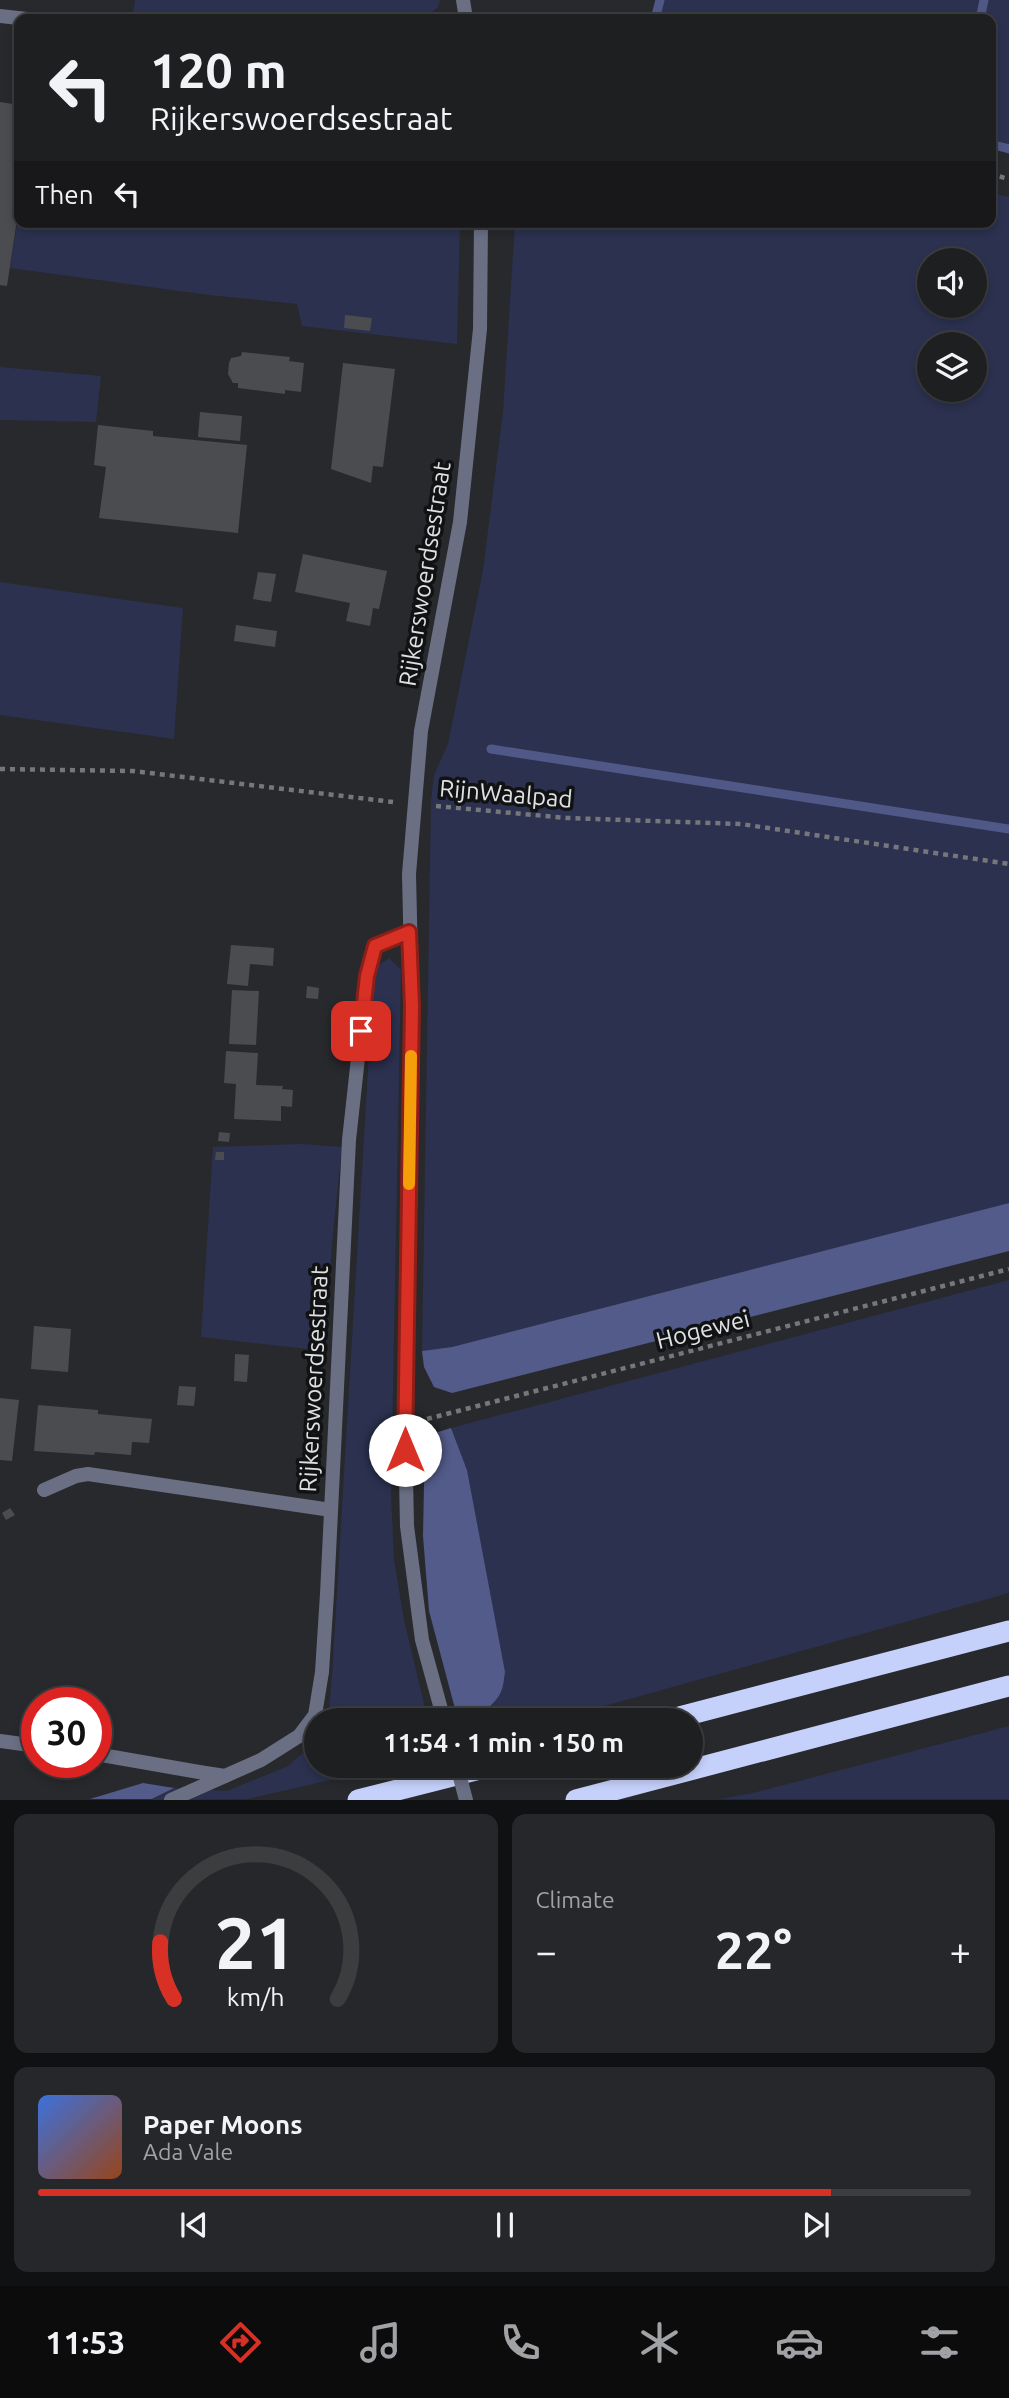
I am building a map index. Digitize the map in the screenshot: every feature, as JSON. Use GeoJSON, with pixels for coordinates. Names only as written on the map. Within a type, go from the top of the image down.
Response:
{"type":"FeatureCollection","features":[{"type":"Feature","properties":{"kind":"highway"},"geometry":{"type":"LineString","coordinates":[[703,1711],[1009,1631]]}},
{"type":"Feature","properties":{"kind":"highway"},"geometry":{"type":"LineString","coordinates":[[576,1800],[1009,1686]]}},
{"type":"Feature","properties":{"kind":"highway"},"geometry":{"type":"LineString","coordinates":[[358,1800],[445,1778]]}},
{"type":"Feature","properties":{"kind":"street","name":"Rijkerswoerdsestraat"},"geometry":{"type":"LineString","coordinates":[[441,1708],[422,1640],[407,1526],[405,1425],[412,1006],[409,874],[421,731],[460,522],[480,328],[481,228]]}},
{"type":"Feature","properties":{"kind":"street","name":"Rijkerswoerdsestraat"},"geometry":{"type":"LineString","coordinates":[[171,1800],[261,1760],[299,1736],[316,1715],[322,1672],[349,1140],[367,976],[375,946],[409,932]]}},
{"type":"Feature","properties":{"kind":"street"},"geometry":{"type":"LineString","coordinates":[[44,1490],[76,1476],[88,1474],[331,1510]]}},
{"type":"Feature","properties":{"kind":"street"},"geometry":{"type":"LineString","coordinates":[[0,1741],[21,1743]]}},
{"type":"Feature","properties":{"kind":"street"},"geometry":{"type":"LineString","coordinates":[[112,1757],[225,1776]]}},
{"type":"Feature","properties":{"kind":"street"},"geometry":{"type":"LineString","coordinates":[[460,1778],[466,1800]]}},
{"type":"Feature","properties":{"kind":"path","name":"RijnWaalpad"},"geometry":{"type":"LineString","coordinates":[[0,769],[133,771],[415,804],[567,818],[741,824],[1009,864]]}},
{"type":"Feature","properties":{"kind":"path","name":"Hogewei"},"geometry":{"type":"LineString","coordinates":[[405,1425],[1009,1269]]}},
{"type":"Feature","properties":{"kind":"shaded area"},"geometry":{"type":"Polygon","coordinates":[[[135,0],[440,0],[438,7],[430,14],[133,14],[135,0]]]}},
{"type":"Feature","properties":{"kind":"shaded area"},"geometry":{"type":"Polygon","coordinates":[[[659,0],[1009,0],[1009,149],[996,145],[996,14],[656,14],[659,0]]]}},
{"type":"Feature","properties":{"kind":"shaded area"},"geometry":{"type":"Polygon","coordinates":[[[996,194],[1009,197],[1009,1203],[452,1347],[422,1351],[431,801],[434,775],[448,744],[483,570],[503,412],[515,228],[996,228],[996,194]]]}},
{"type":"Feature","properties":{"kind":"shaded area"},"geometry":{"type":"Polygon","coordinates":[[[16,228],[460,228],[457,344],[302,326],[297,304],[10,268],[16,228]]]}},
{"type":"Feature","properties":{"kind":"shaded area"},"geometry":{"type":"Polygon","coordinates":[[[0,367],[101,376],[96,422],[0,420],[0,367]]]}},
{"type":"Feature","properties":{"kind":"shaded area"},"geometry":{"type":"Polygon","coordinates":[[[0,582],[183,608],[174,739],[0,715],[0,582]]]}},
{"type":"Feature","properties":{"kind":"shaded area"},"geometry":{"type":"Polygon","coordinates":[[[389,958],[401,970],[391,1495],[394,1559],[404,1620],[425,1708],[329,1708],[374,969],[389,958]]]}},
{"type":"Feature","properties":{"kind":"shaded area"},"geometry":{"type":"Polygon","coordinates":[[[302,1144],[342,1147],[332,1243],[326,1351],[201,1337],[213,1147],[302,1144]]]}},
{"type":"Feature","properties":{"kind":"shaded area"},"geometry":{"type":"Polygon","coordinates":[[[1009,1203],[1009,1251],[452,1393],[434,1387],[424,1367],[422,1351],[452,1347],[1009,1203]]]}},
{"type":"Feature","properties":{"kind":"shaded area"},"geometry":{"type":"Polygon","coordinates":[[[1009,1280],[1009,1593],[597,1708],[483,1708],[467,1470],[451,1428],[1009,1280]]]}},
{"type":"Feature","properties":{"kind":"shaded area"},"geometry":{"type":"Polygon","coordinates":[[[451,1428],[467,1470],[505,1672],[499,1695],[487,1708],[455,1708],[429,1611],[423,1536],[425,1436],[451,1428]]]}},
{"type":"Feature","properties":{"kind":"shaded area"},"geometry":{"type":"Polygon","coordinates":[[[1009,1726],[1009,1799],[720,1799],[753,1793],[1009,1726]]]}},
{"type":"Feature","properties":{"kind":"shaded area"},"geometry":{"type":"Polygon","coordinates":[[[304,1752],[304,1778],[339,1778],[248,1799],[152,1800],[174,1788],[227,1791],[288,1766],[304,1752]]]}},
{"type":"Feature","properties":{"kind":"shaded area"},"geometry":{"type":"Polygon","coordinates":[[[143,1783],[174,1788],[152,1799],[90,1799],[143,1783]]]}},
{"type":"Feature","properties":{"kind":"building"},"geometry":{"type":"Polygon","coordinates":[[[0,102],[14,104],[16,228],[7,286],[0,285],[0,102]]]}},
{"type":"Feature","properties":{"kind":"building"},"geometry":{"type":"Polygon","coordinates":[[[345,315],[372,318],[370,331],[344,328],[345,315]]]}},
{"type":"Feature","properties":{"kind":"building"},"geometry":{"type":"Polygon","coordinates":[[[242,352],[290,357],[289,361],[304,363],[301,392],[285,390],[285,394],[238,388],[238,383],[233,383],[228,374],[229,363],[231,358],[241,356],[242,352]]]}},
{"type":"Feature","properties":{"kind":"building"},"geometry":{"type":"Polygon","coordinates":[[[343,363],[395,369],[383,467],[373,466],[371,483],[331,469],[343,363]]]}},
{"type":"Feature","properties":{"kind":"building"},"geometry":{"type":"Polygon","coordinates":[[[200,412],[242,416],[240,441],[198,437],[200,412]]]}},
{"type":"Feature","properties":{"kind":"building"},"geometry":{"type":"Polygon","coordinates":[[[98,425],[153,431],[153,436],[247,445],[238,533],[99,518],[106,467],[94,465],[98,425]]]}},
{"type":"Feature","properties":{"kind":"building"},"geometry":{"type":"Polygon","coordinates":[[[303,554],[387,571],[379,609],[373,608],[370,626],[346,621],[350,603],[295,592],[303,554]]]}},
{"type":"Feature","properties":{"kind":"building"},"geometry":{"type":"Polygon","coordinates":[[[258,572],[276,574],[271,602],[253,599],[258,572]]]}},
{"type":"Feature","properties":{"kind":"building"},"geometry":{"type":"Polygon","coordinates":[[[236,625],[277,631],[275,647],[234,641],[236,625]]]}},
{"type":"Feature","properties":{"kind":"building"},"geometry":{"type":"Polygon","coordinates":[[[231,945],[274,948],[273,966],[250,964],[248,986],[227,984],[231,945]]]}},
{"type":"Feature","properties":{"kind":"building"},"geometry":{"type":"Polygon","coordinates":[[[307,986],[319,988],[318,999],[306,998],[307,986]]]}},
{"type":"Feature","properties":{"kind":"building"},"geometry":{"type":"Polygon","coordinates":[[[232,990],[259,991],[256,1045],[229,1044],[232,990]]]}},
{"type":"Feature","properties":{"kind":"building"},"geometry":{"type":"Polygon","coordinates":[[[226,1051],[258,1053],[256,1085],[283,1086],[282,1089],[293,1090],[292,1107],[281,1106],[281,1121],[234,1119],[236,1084],[224,1083],[226,1051]]]}},
{"type":"Feature","properties":{"kind":"building"},"geometry":{"type":"Polygon","coordinates":[[[219,1132],[230,1133],[229,1142],[218,1141],[219,1132]]]}},
{"type":"Feature","properties":{"kind":"building"},"geometry":{"type":"Polygon","coordinates":[[[216,1152],[224,1152],[224,1160],[215,1160],[216,1152]]]}},
{"type":"Feature","properties":{"kind":"building"},"geometry":{"type":"Polygon","coordinates":[[[34,1326],[71,1329],[68,1372],[31,1369],[34,1326]]]}},
{"type":"Feature","properties":{"kind":"building"},"geometry":{"type":"Polygon","coordinates":[[[235,1354],[249,1355],[247,1382],[234,1381],[235,1354]]]}},
{"type":"Feature","properties":{"kind":"building"},"geometry":{"type":"Polygon","coordinates":[[[179,1386],[196,1387],[194,1406],[177,1405],[179,1386]]]}},
{"type":"Feature","properties":{"kind":"building"},"geometry":{"type":"Polygon","coordinates":[[[0,1398],[19,1400],[12,1461],[0,1460],[0,1398]]]}},
{"type":"Feature","properties":{"kind":"building"},"geometry":{"type":"Polygon","coordinates":[[[38,1405],[98,1410],[98,1414],[152,1419],[149,1443],[132,1442],[131,1455],[34,1451],[38,1405]]]}},
{"type":"Feature","properties":{"kind":"building"},"geometry":{"type":"Polygon","coordinates":[[[10,1508],[15,1515],[6,1520],[2,1513],[10,1508]]]}},
{"type":"Feature","properties":{"kind":"waterway"},"geometry":{"type":"LineString","coordinates":[[656,14],[660,0]]}},
{"type":"Feature","properties":{"kind":"waterway"},"geometry":{"type":"LineString","coordinates":[[981,14],[984,0]]}},
{"type":"Feature","properties":{"kind":"waterway"},"geometry":{"type":"LineString","coordinates":[[996,146],[1009,149]]}},
{"type":"Feature","properties":{"kind":"waterway"},"geometry":{"type":"LineString","coordinates":[[491,749],[1009,829]]}},
{"type":"Feature","properties":{"kind":"slow traffic"},"geometry":{"type":"LineString","coordinates":[[409,1184],[411,1056]]}},
{"type":"Feature","properties":{"kind":"route"},"geometry":{"type":"LineString","coordinates":[[361,1031],[367,976],[375,946],[409,932],[412,1006],[405,1450]]}}]}
